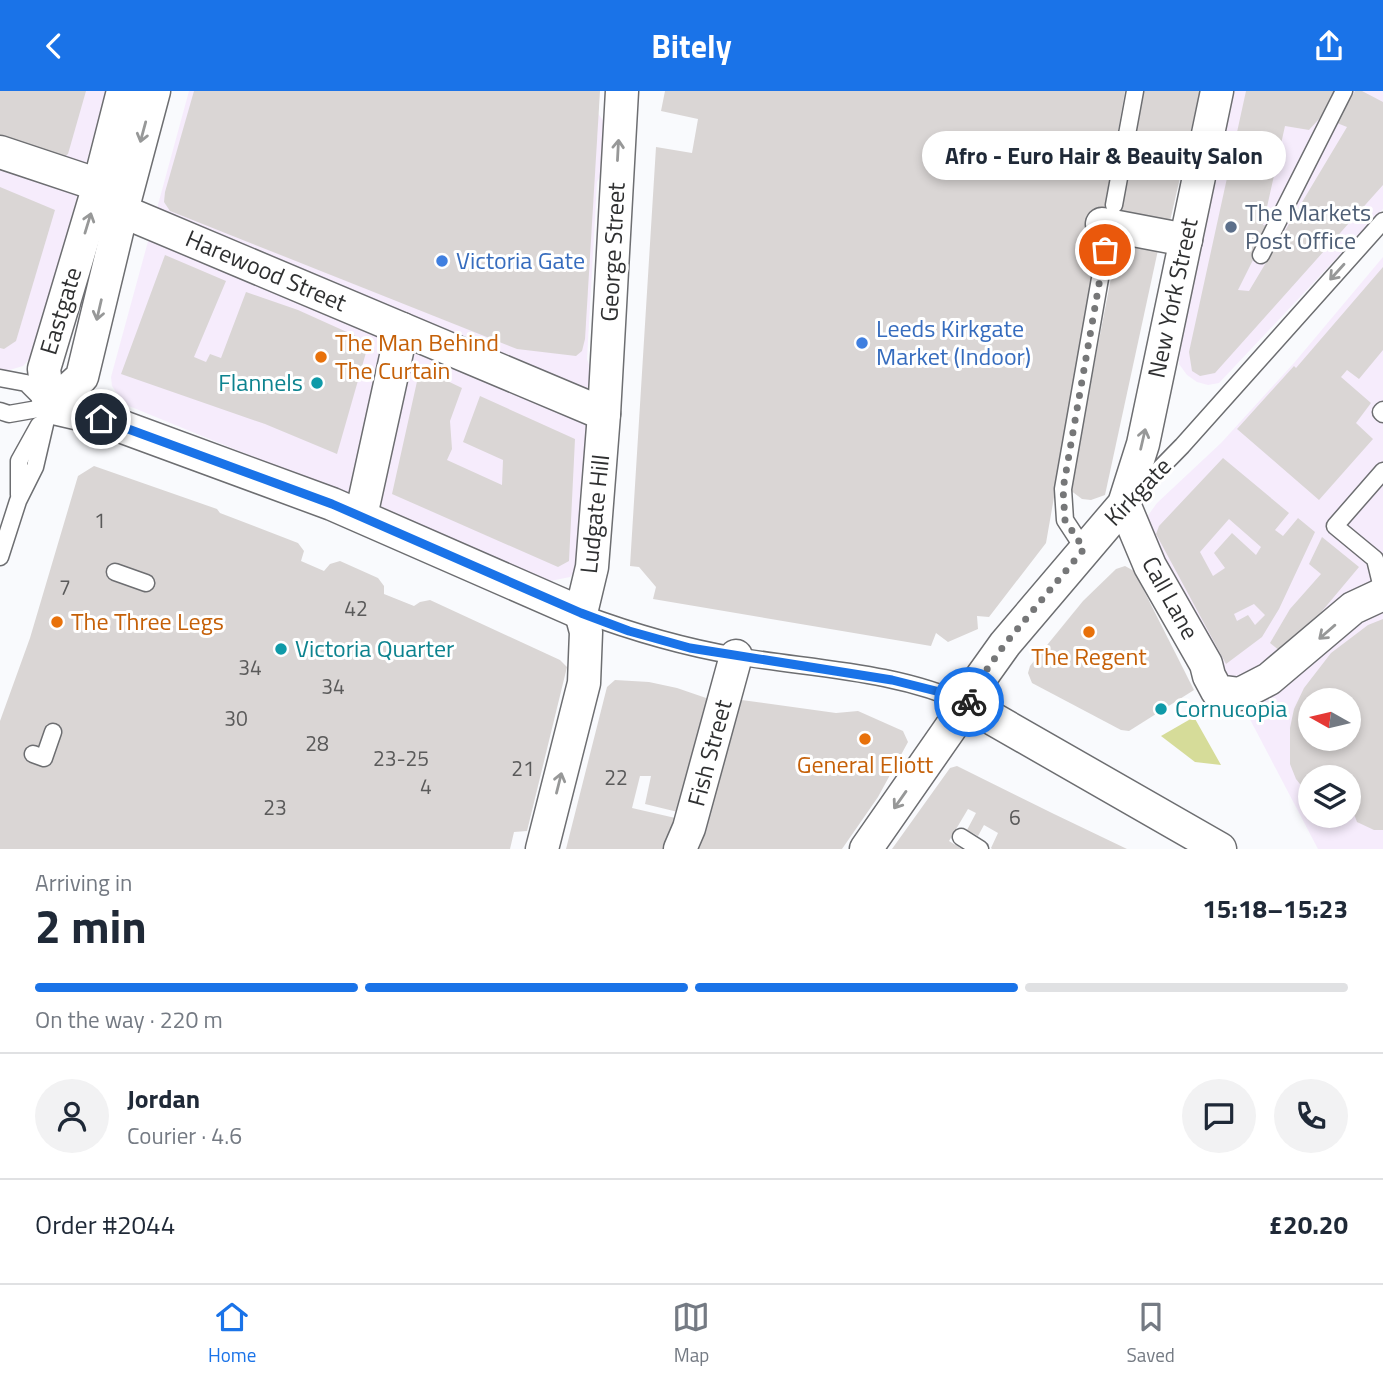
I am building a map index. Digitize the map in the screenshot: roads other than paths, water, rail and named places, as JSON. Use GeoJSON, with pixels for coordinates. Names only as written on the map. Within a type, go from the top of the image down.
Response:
{"type":"FeatureCollection","features":[{"type":"Feature","properties":{"kind":"street","name":"Eastgate"},"geometry":{"type":"LineString","coordinates":[[50,407],[44,369],[99,185],[123,91]]}},
{"type":"Feature","properties":{"kind":"street","name":"Eastgate"},"geometry":{"type":"LineString","coordinates":[[50,407],[82,377],[154,91]]}},
{"type":"Feature","properties":{"kind":"street","name":"George Street"},"geometry":{"type":"LineString","coordinates":[[604,414],[622,91]]}},
{"type":"Feature","properties":{"kind":"street","name":"New York Street"},"geometry":{"type":"LineString","coordinates":[[1124,504],[1143,444],[1217,91]]}},
{"type":"Feature","properties":{"kind":"street"},"geometry":{"type":"LineString","coordinates":[[0,152],[99,185]]}},
{"type":"Feature","properties":{"kind":"street","name":"Harewood Street"},"geometry":{"type":"LineString","coordinates":[[122,211],[604,414]]}},
{"type":"Feature","properties":{"kind":"street"},"geometry":{"type":"LineString","coordinates":[[1107,227],[1186,240]]}},
{"type":"Feature","properties":{"kind":"street"},"geometry":{"type":"LineString","coordinates":[[361,516],[402,329]]}},
{"type":"Feature","properties":{"kind":"street"},"geometry":{"type":"LineString","coordinates":[[50,407],[101,419],[361,516],[581,613],[586,632],[584,683],[542,849]]}},
{"type":"Feature","properties":{"kind":"street","name":"Ludgate Hill"},"geometry":{"type":"LineString","coordinates":[[581,613],[592,567],[604,414]]}},
{"type":"Feature","properties":{"kind":"street","name":"Kirkgate"},"geometry":{"type":"LineString","coordinates":[[866,849],[967,704],[980,679],[1005,644],[1124,504]]}},
{"type":"Feature","properties":{"kind":"street","name":"Call Lane"},"geometry":{"type":"LineString","coordinates":[[1124,504],[1150,566],[1206,664],[1217,691],[1240,694],[1269,679],[1353,608],[1383,593]]}},
{"type":"Feature","properties":{"kind":"street","name":"Fish Street"},"geometry":{"type":"LineString","coordinates":[[680,849],[689,828],[736,656]]}},
{"type":"Feature","properties":{"kind":"street"},"geometry":{"type":"LineString","coordinates":[[967,704],[1175,837],[1220,849]]}},
{"type":"Feature","properties":{"kind":"lane"},"geometry":{"type":"LineString","coordinates":[[1084,549],[1065,520],[1063,489],[1107,227],[1135,91]]}},
{"type":"Feature","properties":{"kind":"lane"},"geometry":{"type":"LineString","coordinates":[[1261,255],[1344,91]]}},
{"type":"Feature","properties":{"kind":"lane","name":"Kirkgate"},"geometry":{"type":"LineString","coordinates":[[1124,504],[1182,446],[1383,221]]}},
{"type":"Feature","properties":{"kind":"lane"},"geometry":{"type":"LineString","coordinates":[[0,378],[26,383],[50,407]]}},
{"type":"Feature","properties":{"kind":"lane"},"geometry":{"type":"LineString","coordinates":[[0,411],[9,414],[50,407]]}},
{"type":"Feature","properties":{"kind":"lane"},"geometry":{"type":"LineString","coordinates":[[0,557],[19,501],[35,467],[50,407]]}},
{"type":"Feature","properties":{"kind":"lane"},"geometry":{"type":"LineString","coordinates":[[1383,471],[1335,526],[1375,559],[1383,593]]}},
{"type":"Feature","properties":{"kind":"lane"},"geometry":{"type":"LineString","coordinates":[[115,572],[146,583]]}},
{"type":"Feature","properties":{"kind":"lane"},"geometry":{"type":"LineString","coordinates":[[581,613],[678,645],[892,680],[940,692],[967,704]]}},
{"type":"Feature","properties":{"kind":"lane"},"geometry":{"type":"LineString","coordinates":[[33,754],[44,758],[53,732]]}},
{"type":"Feature","properties":{"kind":"lane"},"geometry":{"type":"LineString","coordinates":[[961,838],[980,849]]}},
{"type":"Feature","properties":{"kind":"place","name":"The Markets Post Office"},"geometry":{"type":"Point","coordinates":[1231,227]}},
{"type":"Feature","properties":{"kind":"place","name":"Afro - Euro Hair & Beauity Salon"},"geometry":{"type":"Point","coordinates":[1105,250]}},
{"type":"Feature","properties":{"kind":"place","name":"Victoria Gate"},"geometry":{"type":"Point","coordinates":[442,261]}},
{"type":"Feature","properties":{"kind":"place","name":"Leeds Kirkgate Market (Indoor)"},"geometry":{"type":"Point","coordinates":[862,343]}},
{"type":"Feature","properties":{"kind":"place","name":"The Man Behind The Curtain"},"geometry":{"type":"Point","coordinates":[321,357]}},
{"type":"Feature","properties":{"kind":"place","name":"Flannels"},"geometry":{"type":"Point","coordinates":[317,383]}},
{"type":"Feature","properties":{"kind":"place","name":"The Three Legs"},"geometry":{"type":"Point","coordinates":[57,622]}},
{"type":"Feature","properties":{"kind":"place","name":"The Regent"},"geometry":{"type":"Point","coordinates":[1089,632]}},
{"type":"Feature","properties":{"kind":"place","name":"Victoria Quarter"},"geometry":{"type":"Point","coordinates":[281,649]}},
{"type":"Feature","properties":{"kind":"place","name":"Cornucopia"},"geometry":{"type":"Point","coordinates":[1161,709]}},
{"type":"Feature","properties":{"kind":"place","name":"General Eliott"},"geometry":{"type":"Point","coordinates":[865,739]}}]}
